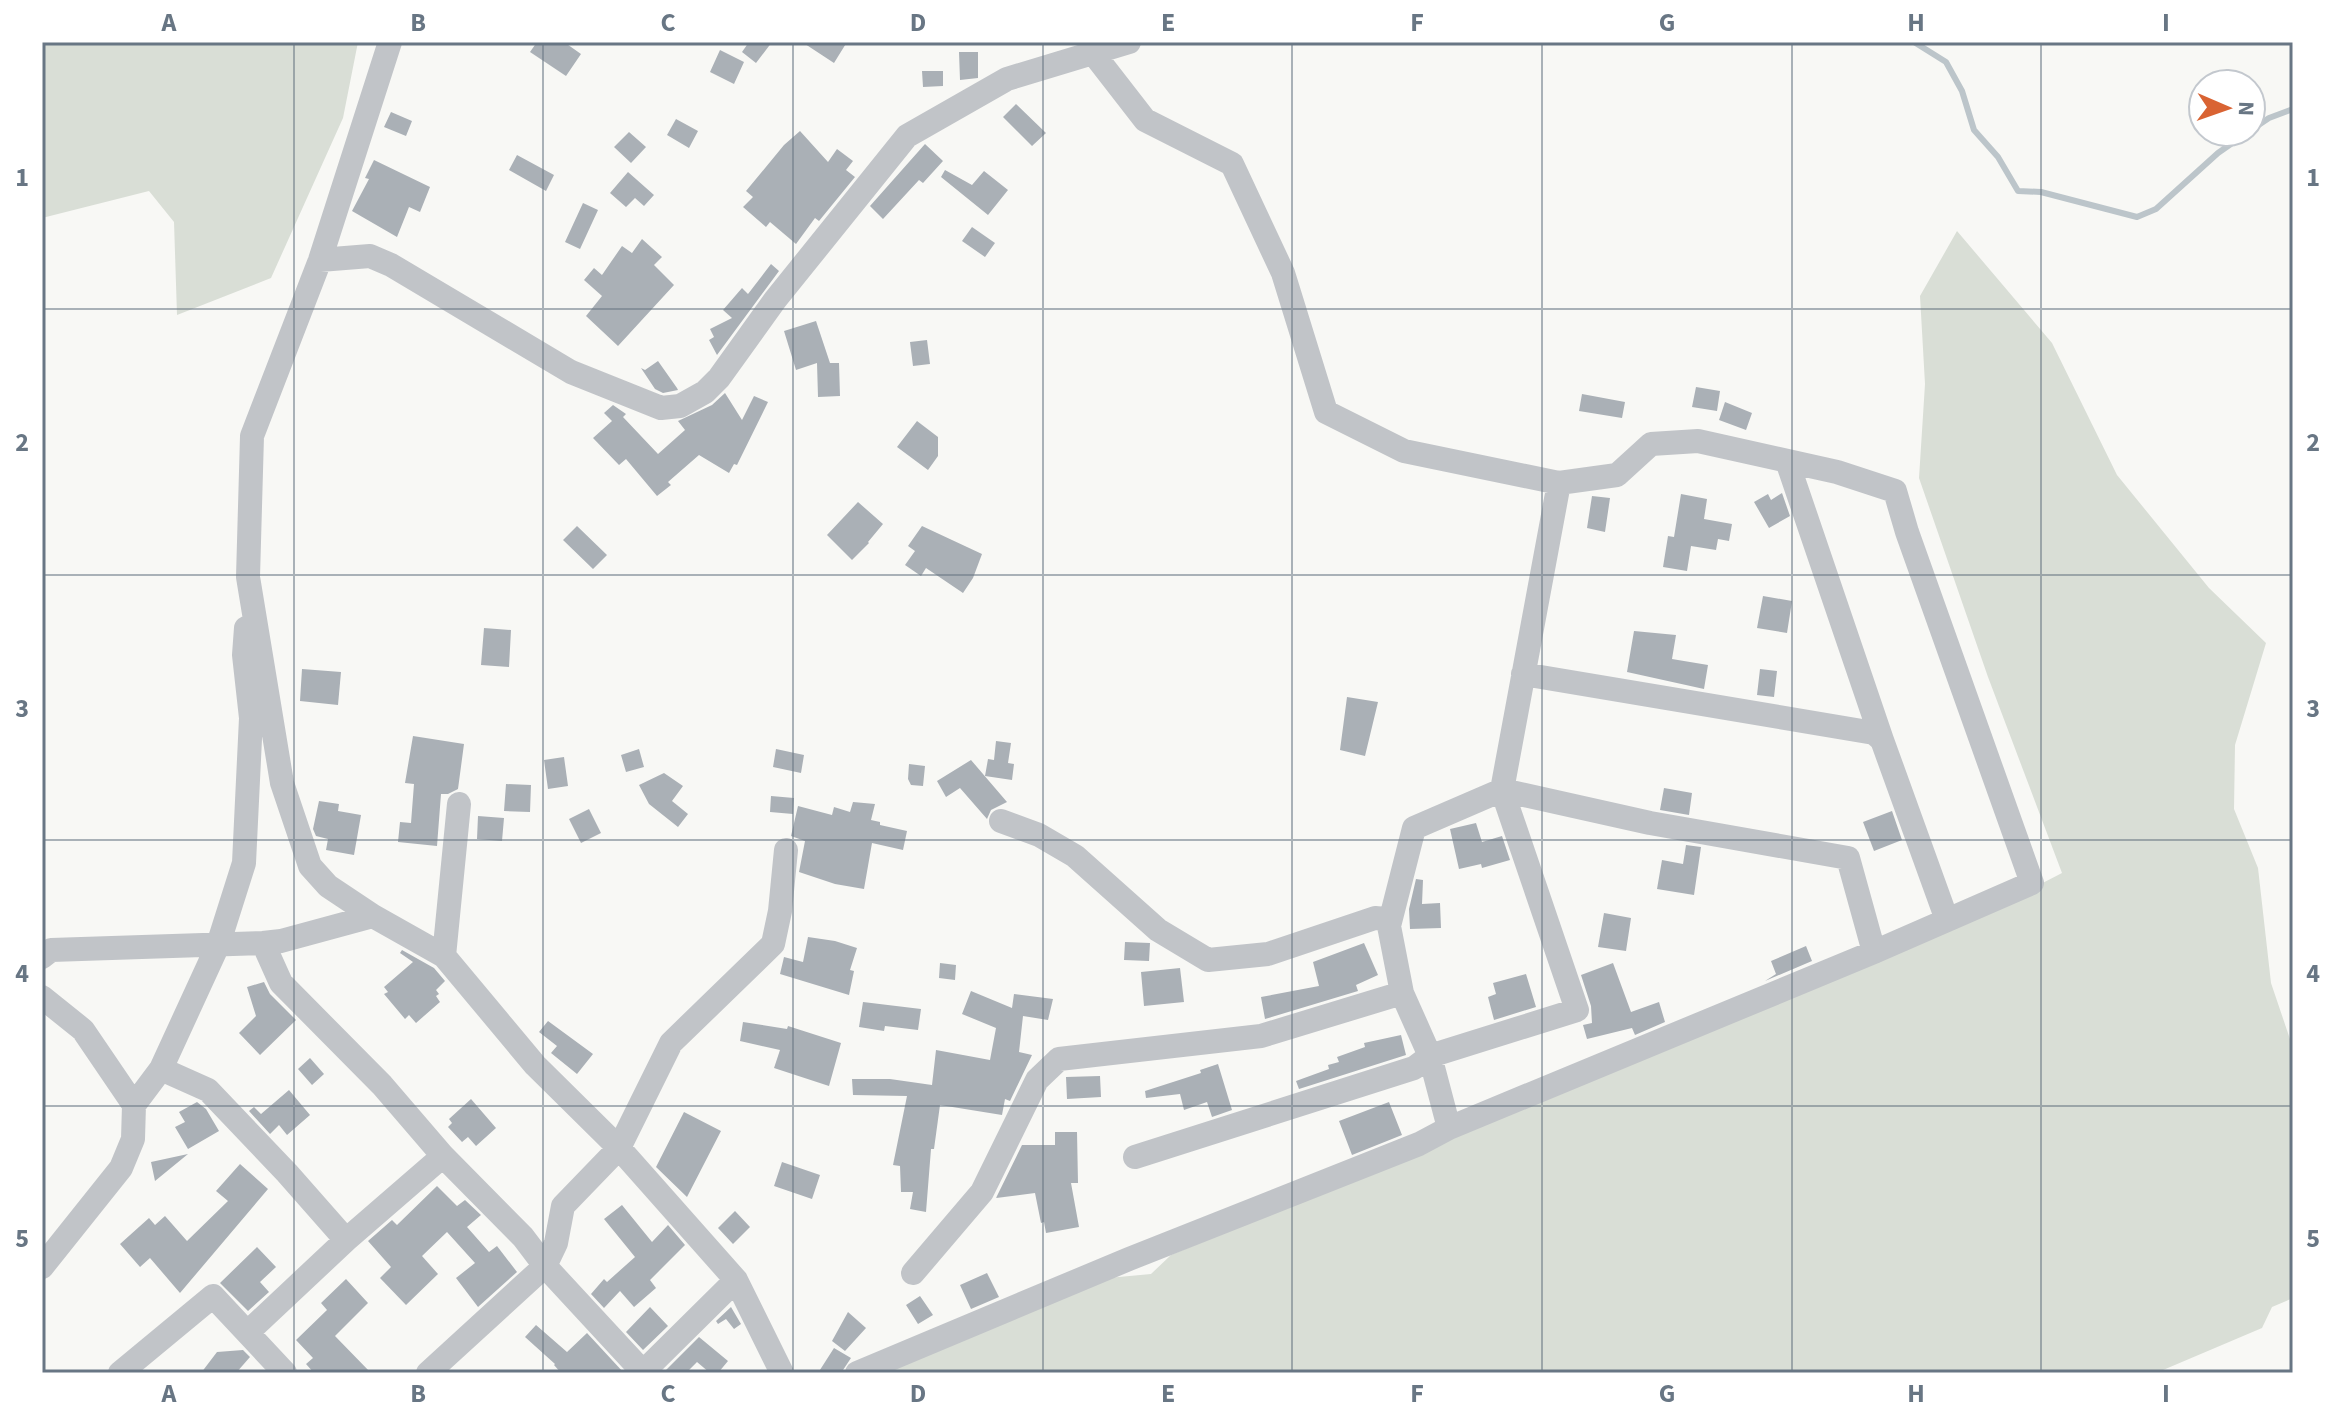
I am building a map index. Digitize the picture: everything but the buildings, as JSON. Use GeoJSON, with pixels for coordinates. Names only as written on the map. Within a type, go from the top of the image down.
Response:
{"type":"FeatureCollection","features":[{"type":"Feature","properties":{"kind":"street"},"geometry":{"type":"LineString","coordinates":[[42,1267],[121,1168],[133,1139],[134,1105],[161,1069],[218,945],[244,863],[251,718],[244,655],[252,436],[320,260],[390,42]]}},
{"type":"Feature","properties":{"kind":"street"},"geometry":{"type":"LineString","coordinates":[[320,260],[370,256],[391,265],[571,372],[661,408],[680,406],[705,392],[719,378],[775,300],[907,136],[1007,79],[1129,42]]}},
{"type":"Feature","properties":{"kind":"street"},"geometry":{"type":"LineString","coordinates":[[857,1373],[1129,1259],[1419,1144],[1449,1128],[2032,883],[1895,491],[1837,472],[1698,441],[1651,444],[1617,475],[1559,483],[1404,451],[1326,412],[1283,273],[1232,164],[1145,120],[1093,53]]}},
{"type":"Feature","properties":{"kind":"street"},"geometry":{"type":"LineString","coordinates":[[1787,461],[1947,920]]}},
{"type":"Feature","properties":{"kind":"street"},"geometry":{"type":"LineString","coordinates":[[1135,1157],[1414,1068],[1430,1056],[1577,1010],[1502,790],[1559,483]]}},
{"type":"Feature","properties":{"kind":"street"},"geometry":{"type":"LineString","coordinates":[[248,577],[282,783],[310,866],[328,886],[373,916],[444,956],[535,1065],[619,1148],[736,1280],[782,1373]]}},
{"type":"Feature","properties":{"kind":"street"},"geometry":{"type":"LineString","coordinates":[[1523,674],[1874,733],[1882,740]]}},
{"type":"Feature","properties":{"kind":"street"},"geometry":{"type":"LineString","coordinates":[[1389,926],[1414,828],[1502,790],[1650,823],[1848,858],[1874,952]]}},
{"type":"Feature","properties":{"kind":"street"},"geometry":{"type":"LineString","coordinates":[[444,956],[459,804]]}},
{"type":"Feature","properties":{"kind":"street"},"geometry":{"type":"LineString","coordinates":[[1001,821],[1039,835],[1075,856],[1158,930],[1208,960],[1268,954],[1375,918],[1386,919],[1402,993],[1430,1056],[1449,1128]]}},
{"type":"Feature","properties":{"kind":"street"},"geometry":{"type":"LineString","coordinates":[[428,1373],[545,1266],[556,1243],[563,1206],[619,1148],[671,1043],[773,944],[780,911],[786,850]]}},
{"type":"Feature","properties":{"kind":"street"},"geometry":{"type":"LineString","coordinates":[[42,957],[51,950],[281,941],[373,916]]}},
{"type":"Feature","properties":{"kind":"street"},"geometry":{"type":"LineString","coordinates":[[263,943],[281,983],[382,1085],[443,1156],[523,1237],[545,1266],[643,1372],[736,1280]]}},
{"type":"Feature","properties":{"kind":"street"},"geometry":{"type":"LineString","coordinates":[[913,1273],[982,1192],[1037,1080],[1059,1059],[1261,1036],[1402,993]]}},
{"type":"Feature","properties":{"kind":"street"},"geometry":{"type":"LineString","coordinates":[[42,997],[83,1030],[134,1105]]}},
{"type":"Feature","properties":{"kind":"street"},"geometry":{"type":"LineString","coordinates":[[161,1069],[208,1090],[346,1240]]}},
{"type":"Feature","properties":{"kind":"street"},"geometry":{"type":"LineString","coordinates":[[248,1332],[346,1240],[443,1156]]}},
{"type":"Feature","properties":{"kind":"street"},"geometry":{"type":"LineString","coordinates":[[120,1373],[213,1296],[285,1373]]}},
{"type":"Feature","properties":{"kind":"shaded area"},"geometry":{"type":"Polygon","coordinates":[[[42,42],[358,42],[343,118],[271,278],[177,315],[174,222],[149,191],[42,218],[42,42]]]}},
{"type":"Feature","properties":{"kind":"shaded area"},"geometry":{"type":"Polygon","coordinates":[[[1957,231],[2052,343],[2117,475],[2209,588],[2266,643],[2235,745],[2234,809],[2258,868],[2271,983],[2293,1048],[2293,1298],[2272,1307],[2262,1328],[2156,1373],[872,1373],[1108,1278],[1151,1274],[1171,1255],[1979,916],[2062,873],[1988,677],[1919,478],[1925,384],[1920,296],[1957,231]]]}},
{"type":"Feature","properties":{"kind":"waterway"},"geometry":{"type":"LineString","coordinates":[[1914,42],[1946,62],[1962,91],[1974,130],[1998,157],[2018,191],[2041,192],[2137,217],[2156,209],[2225,148]]}},
{"type":"Feature","properties":{"kind":"waterway"},"geometry":{"type":"LineString","coordinates":[[2267,119],[2293,109]]}}]}
